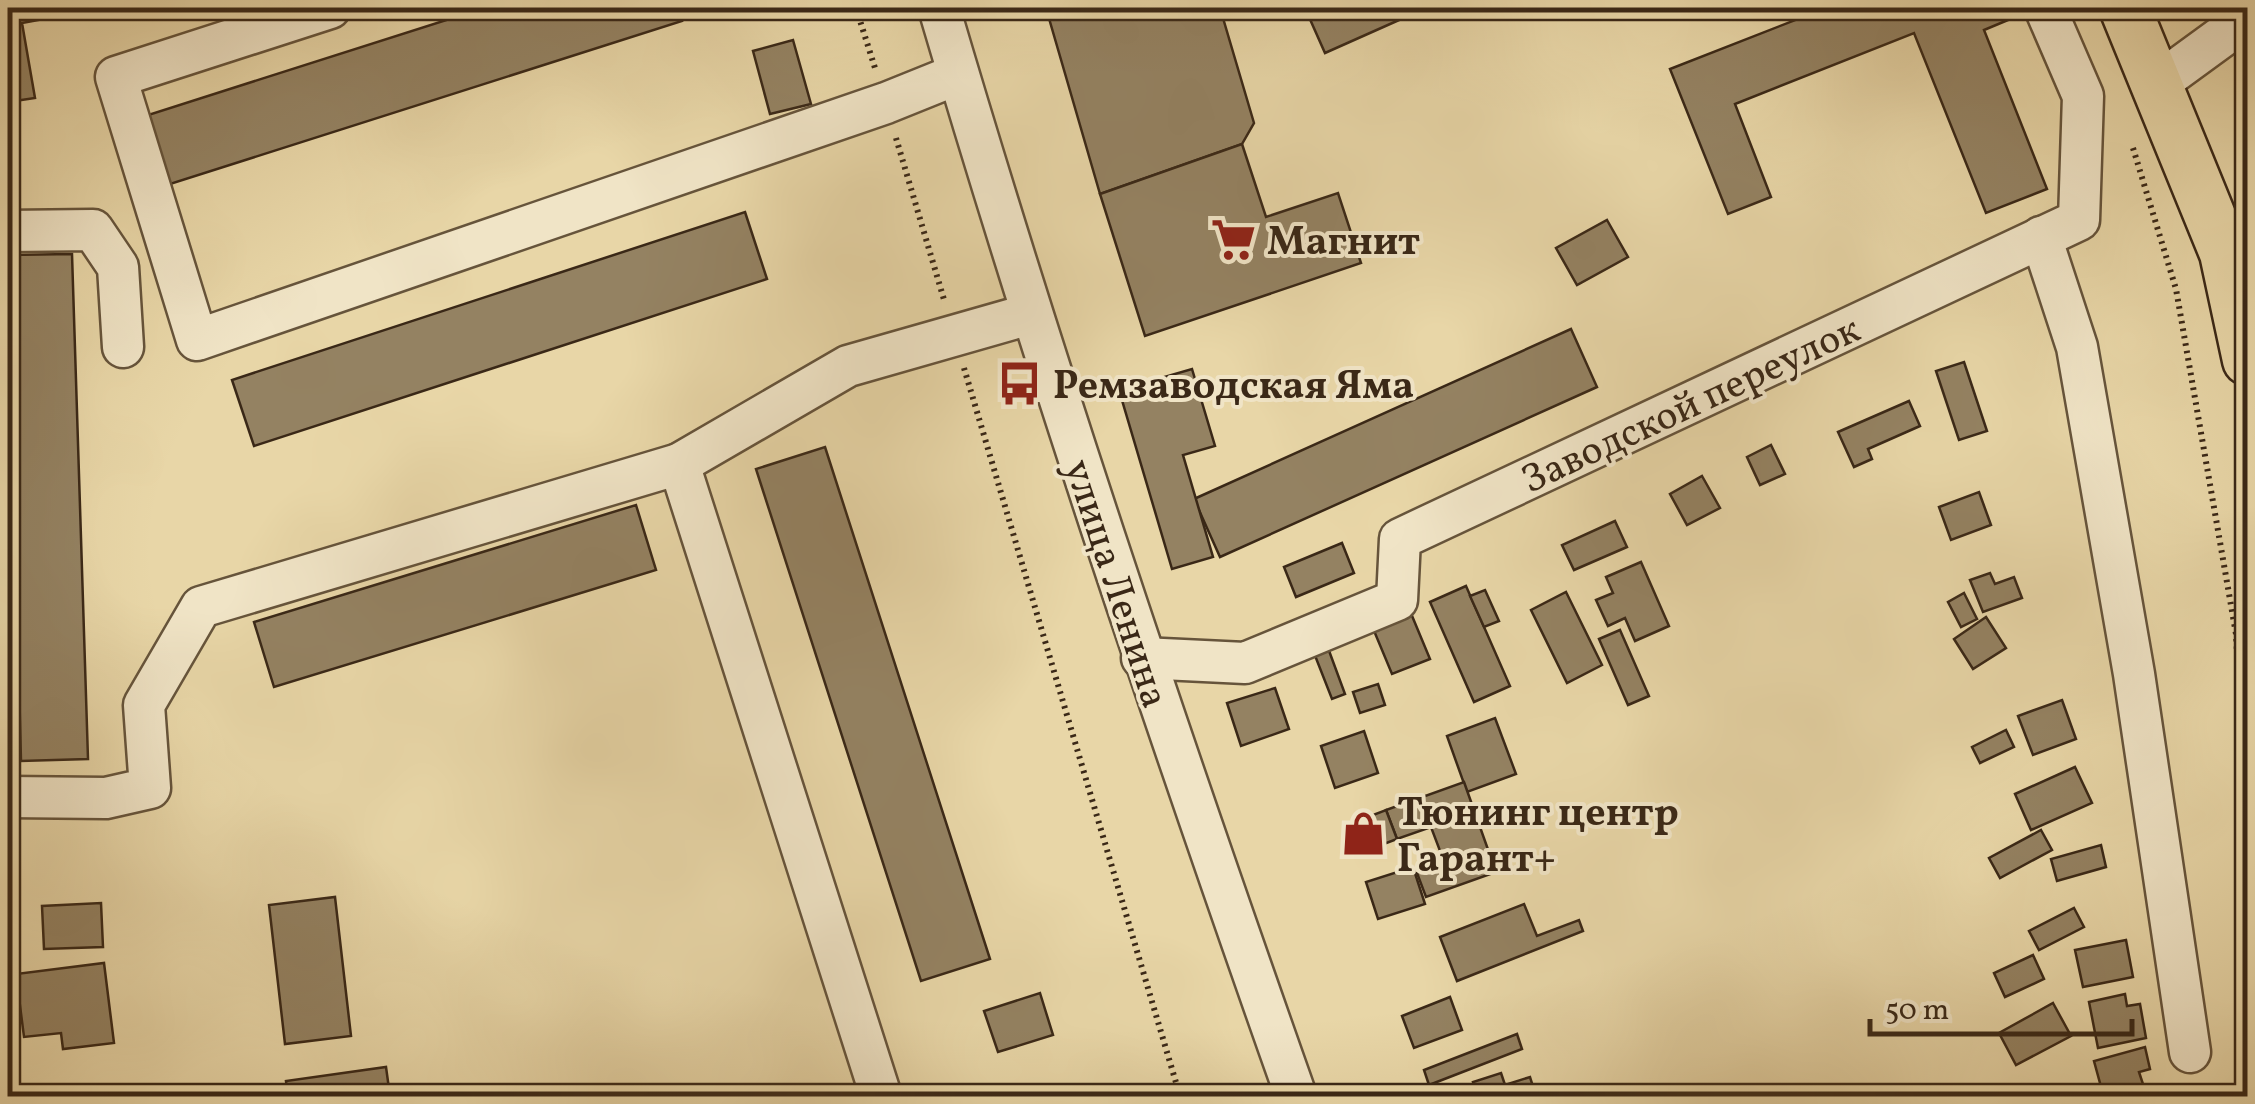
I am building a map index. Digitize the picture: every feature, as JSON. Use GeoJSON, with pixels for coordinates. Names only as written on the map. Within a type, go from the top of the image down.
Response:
{"type":"FeatureCollection","features":[{"type":"Feature","properties":{"kind":"main road"},"geometry":{"type":"LineString","coordinates":[[2125,8],[2225,253],[2248,360]]}},
{"type":"Feature","properties":{"kind":"street"},"geometry":{"type":"LineString","coordinates":[[330,8],[116,77],[197,340],[886,103],[958,74]]}},
{"type":"Feature","properties":{"kind":"street","name":"улица Ленина"},"geometry":{"type":"LineString","coordinates":[[939,8],[1030,314],[1142,658],[1296,1096]]}},
{"type":"Feature","properties":{"kind":"street","name":"Заводской переулок"},"geometry":{"type":"LineString","coordinates":[[1142,658],[1245,662],[1397,600],[1400,539],[2078,220],[2083,96],[2045,8]]}},
{"type":"Feature","properties":{"kind":"street"},"geometry":{"type":"LineString","coordinates":[[2156,84],[2231,30],[2229,8]]}},
{"type":"Feature","properties":{"kind":"street"},"geometry":{"type":"LineString","coordinates":[[8,230],[92,230],[118,267],[123,347]]}},
{"type":"Feature","properties":{"kind":"street"},"geometry":{"type":"LineString","coordinates":[[2041,238],[2076,347],[2134,674],[2190,1052]]}},
{"type":"Feature","properties":{"kind":"street"},"geometry":{"type":"LineString","coordinates":[[8,796],[106,798],[150,788],[144,706],[201,608],[679,464],[848,366],[1030,314]]}},
{"type":"Feature","properties":{"kind":"street"},"geometry":{"type":"LineString","coordinates":[[679,464],[881,1096]]}},
{"type":"Feature","properties":{"kind":"path"},"geometry":{"type":"LineString","coordinates":[[856,8],[1180,1096]]}},
{"type":"Feature","properties":{"kind":"path"},"geometry":{"type":"LineString","coordinates":[[2130,138],[2176,288],[2236,634],[2248,858]]}},
{"type":"Feature","properties":{"kind":"building"},"geometry":{"type":"Polygon","coordinates":[[[8,8],[92,10],[22,23],[35,98],[8,102],[8,8]]]}},
{"type":"Feature","properties":{"kind":"building"},"geometry":{"type":"Polygon","coordinates":[[[484,8],[678,8],[682,21],[167,185],[145,116],[484,8]]]}},
{"type":"Feature","properties":{"kind":"building"},"geometry":{"type":"Polygon","coordinates":[[[1046,8],[1220,8],[1254,123],[1242,144],[1100,194],[1046,8]]]}},
{"type":"Feature","properties":{"kind":"building"},"geometry":{"type":"Polygon","coordinates":[[[1305,8],[1426,8],[1325,53],[1305,8]]]}},
{"type":"Feature","properties":{"kind":"building"},"geometry":{"type":"Polygon","coordinates":[[[1826,8],[2003,8],[2008,20],[1984,30],[2047,189],[1986,213],[1914,33],[1735,104],[1771,197],[1728,214],[1670,69],[1826,8]]]}},
{"type":"Feature","properties":{"kind":"building"},"geometry":{"type":"Polygon","coordinates":[[[793,40],[811,104],[770,114],[753,51],[793,40]]]}},
{"type":"Feature","properties":{"kind":"building","name":"Магнит"},"geometry":{"type":"Polygon","coordinates":[[[1242,144],[1266,217],[1338,193],[1361,263],[1145,336],[1100,194],[1242,144]]]}},
{"type":"Feature","properties":{"kind":"building"},"geometry":{"type":"Polygon","coordinates":[[[745,212],[767,279],[254,446],[232,380],[745,212]]]}},
{"type":"Feature","properties":{"kind":"building"},"geometry":{"type":"Polygon","coordinates":[[[1607,220],[1628,257],[1577,285],[1556,248],[1607,220]]]}},
{"type":"Feature","properties":{"kind":"building"},"geometry":{"type":"Polygon","coordinates":[[[72,254],[88,759],[21,761],[8,255],[72,254]]]}},
{"type":"Feature","properties":{"kind":"building"},"geometry":{"type":"Polygon","coordinates":[[[1571,329],[1597,387],[1220,557],[1194,499],[1571,329]]]}},
{"type":"Feature","properties":{"kind":"building"},"geometry":{"type":"Polygon","coordinates":[[[1964,362],[1987,431],[1959,440],[1936,371],[1964,362]]]}},
{"type":"Feature","properties":{"kind":"building"},"geometry":{"type":"Polygon","coordinates":[[[1192,369],[1215,446],[1183,455],[1213,557],[1172,569],[1119,390],[1192,369]]]}},
{"type":"Feature","properties":{"kind":"building"},"geometry":{"type":"Polygon","coordinates":[[[1909,401],[1920,426],[1868,449],[1872,459],[1854,467],[1838,432],[1909,401]]]}},
{"type":"Feature","properties":{"kind":"building"},"geometry":{"type":"Polygon","coordinates":[[[1771,445],[1785,474],[1760,485],[1747,457],[1771,445]]]}},
{"type":"Feature","properties":{"kind":"building"},"geometry":{"type":"Polygon","coordinates":[[[825,447],[990,959],[921,981],[756,469],[825,447]]]}},
{"type":"Feature","properties":{"kind":"building"},"geometry":{"type":"Polygon","coordinates":[[[1702,476],[1720,508],[1687,525],[1670,494],[1702,476]]]}},
{"type":"Feature","properties":{"kind":"building"},"geometry":{"type":"Polygon","coordinates":[[[1979,492],[1991,525],[1951,540],[1939,507],[1979,492]]]}},
{"type":"Feature","properties":{"kind":"building"},"geometry":{"type":"Polygon","coordinates":[[[636,505],[656,570],[274,687],[254,622],[636,505]]]}},
{"type":"Feature","properties":{"kind":"building"},"geometry":{"type":"Polygon","coordinates":[[[1615,521],[1627,547],[1574,570],[1562,545],[1615,521]]]}},
{"type":"Feature","properties":{"kind":"building"},"geometry":{"type":"Polygon","coordinates":[[[1342,543],[1354,573],[1296,597],[1284,567],[1342,543]]]}},
{"type":"Feature","properties":{"kind":"building"},"geometry":{"type":"Polygon","coordinates":[[[1641,562],[1669,626],[1635,641],[1625,618],[1608,626],[1596,600],[1613,593],[1606,577],[1641,562]]]}},
{"type":"Feature","properties":{"kind":"building"},"geometry":{"type":"Polygon","coordinates":[[[1990,573],[1995,584],[2014,577],[2022,598],[1983,612],[1970,580],[1990,573]]]}},
{"type":"Feature","properties":{"kind":"building"},"geometry":{"type":"Polygon","coordinates":[[[1466,586],[1510,686],[1474,702],[1430,602],[1466,586]]]}},
{"type":"Feature","properties":{"kind":"building"},"geometry":{"type":"Polygon","coordinates":[[[1485,590],[1499,621],[1484,627],[1470,596],[1485,590]]]}},
{"type":"Feature","properties":{"kind":"building"},"geometry":{"type":"Polygon","coordinates":[[[1566,592],[1602,665],[1567,683],[1531,610],[1566,592]]]}},
{"type":"Feature","properties":{"kind":"building"},"geometry":{"type":"Polygon","coordinates":[[[1964,593],[1977,619],[1961,627],[1948,602],[1964,593]]]}},
{"type":"Feature","properties":{"kind":"building"},"geometry":{"type":"Polygon","coordinates":[[[1410,611],[1430,659],[1392,674],[1372,626],[1410,611]]]}},
{"type":"Feature","properties":{"kind":"building"},"geometry":{"type":"Polygon","coordinates":[[[1986,617],[2006,648],[1973,669],[1954,639],[1986,617]]]}},
{"type":"Feature","properties":{"kind":"building"},"geometry":{"type":"Polygon","coordinates":[[[1620,630],[1649,696],[1628,705],[1599,639],[1620,630]]]}},
{"type":"Feature","properties":{"kind":"building"},"geometry":{"type":"Polygon","coordinates":[[[1328,648],[1345,694],[1332,699],[1314,653],[1328,648]]]}},
{"type":"Feature","properties":{"kind":"building"},"geometry":{"type":"Polygon","coordinates":[[[1378,684],[1385,705],[1360,713],[1353,692],[1378,684]]]}},
{"type":"Feature","properties":{"kind":"building"},"geometry":{"type":"Polygon","coordinates":[[[1275,688],[1289,729],[1241,746],[1227,703],[1275,688]]]}},
{"type":"Feature","properties":{"kind":"building"},"geometry":{"type":"Polygon","coordinates":[[[2062,700],[2076,739],[2033,755],[2018,716],[2062,700]]]}},
{"type":"Feature","properties":{"kind":"building"},"geometry":{"type":"Polygon","coordinates":[[[1495,718],[1516,774],[1467,792],[1447,736],[1495,718]]]}},
{"type":"Feature","properties":{"kind":"building"},"geometry":{"type":"Polygon","coordinates":[[[2006,730],[2014,747],[1980,763],[1972,747],[2006,730]]]}},
{"type":"Feature","properties":{"kind":"building"},"geometry":{"type":"Polygon","coordinates":[[[1364,731],[1378,773],[1335,788],[1321,746],[1364,731]]]}},
{"type":"Feature","properties":{"kind":"building"},"geometry":{"type":"Polygon","coordinates":[[[2075,767],[2092,803],[2031,830],[2015,794],[2075,767]]]}},
{"type":"Feature","properties":{"kind":"building"},"geometry":{"type":"Polygon","coordinates":[[[1464,782],[1496,872],[1426,897],[1417,873],[1445,864],[1431,827],[1397,839],[1386,810],[1464,782]]]}},
{"type":"Feature","properties":{"kind":"building"},"geometry":{"type":"Polygon","coordinates":[[[1386,810],[1397,839],[1355,855],[1344,826],[1386,810]]]}},
{"type":"Feature","properties":{"kind":"building"},"geometry":{"type":"Polygon","coordinates":[[[2041,830],[2052,850],[2000,878],[1989,858],[2041,830]]]}},
{"type":"Feature","properties":{"kind":"building"},"geometry":{"type":"Polygon","coordinates":[[[2101,845],[2106,867],[2057,881],[2051,859],[2101,845]]]}},
{"type":"Feature","properties":{"kind":"building"},"geometry":{"type":"Polygon","coordinates":[[[1413,867],[1425,904],[1378,919],[1366,882],[1413,867]]]}},
{"type":"Feature","properties":{"kind":"building"},"geometry":{"type":"Polygon","coordinates":[[[335,897],[351,1036],[285,1044],[269,905],[335,897]]]}},
{"type":"Feature","properties":{"kind":"building"},"geometry":{"type":"Polygon","coordinates":[[[101,903],[103,947],[44,949],[42,906],[101,903]]]}},
{"type":"Feature","properties":{"kind":"building"},"geometry":{"type":"Polygon","coordinates":[[[1524,904],[1537,936],[1579,920],[1583,931],[1457,981],[1440,937],[1524,904]]]}},
{"type":"Feature","properties":{"kind":"building"},"geometry":{"type":"Polygon","coordinates":[[[2074,908],[2084,927],[2039,950],[2029,931],[2074,908]]]}},
{"type":"Feature","properties":{"kind":"building"},"geometry":{"type":"Polygon","coordinates":[[[2126,940],[2133,977],[2083,987],[2075,950],[2126,940]]]}},
{"type":"Feature","properties":{"kind":"building"},"geometry":{"type":"Polygon","coordinates":[[[2033,955],[2044,979],[2005,997],[1994,973],[2033,955]]]}},
{"type":"Feature","properties":{"kind":"building"},"geometry":{"type":"Polygon","coordinates":[[[104,963],[114,1043],[63,1049],[61,1033],[24,1037],[16,974],[104,963]]]}},
{"type":"Feature","properties":{"kind":"building"},"geometry":{"type":"Polygon","coordinates":[[[1040,993],[1053,1035],[998,1052],[984,1011],[1040,993]]]}},
{"type":"Feature","properties":{"kind":"building"},"geometry":{"type":"Polygon","coordinates":[[[2125,994],[2127,1006],[2140,1004],[2146,1038],[2098,1048],[2089,1002],[2125,994]]]}},
{"type":"Feature","properties":{"kind":"building"},"geometry":{"type":"Polygon","coordinates":[[[1450,997],[1462,1030],[1414,1048],[1402,1016],[1450,997]]]}},
{"type":"Feature","properties":{"kind":"building"},"geometry":{"type":"Polygon","coordinates":[[[2053,1003],[2071,1036],[2016,1065],[1999,1033],[2053,1003]]]}},
{"type":"Feature","properties":{"kind":"building"},"geometry":{"type":"Polygon","coordinates":[[[1517,1034],[1522,1049],[1429,1085],[1424,1070],[1517,1034]]]}},
{"type":"Feature","properties":{"kind":"building"},"geometry":{"type":"Polygon","coordinates":[[[2145,1047],[2150,1069],[2139,1072],[2143,1084],[2103,1094],[2094,1061],[2145,1047]]]}},
{"type":"Feature","properties":{"kind":"building"},"geometry":{"type":"Polygon","coordinates":[[[386,1067],[390,1096],[288,1096],[286,1081],[386,1067]]]}},
{"type":"Feature","properties":{"kind":"building"},"geometry":{"type":"Polygon","coordinates":[[[1501,1073],[1505,1085],[1530,1077],[1536,1096],[1478,1096],[1473,1082],[1501,1073]]]}},
{"type":"Feature","properties":{"kind":"place","name":"Магнит"},"geometry":{"type":"Point","coordinates":[1234,240]}},
{"type":"Feature","properties":{"kind":"place","name":"Ремзаводская Яма"},"geometry":{"type":"Point","coordinates":[1020,384]}},
{"type":"Feature","properties":{"kind":"place","name":"Тюнинг центр Гарант+"},"geometry":{"type":"Point","coordinates":[1364,834]}}]}
